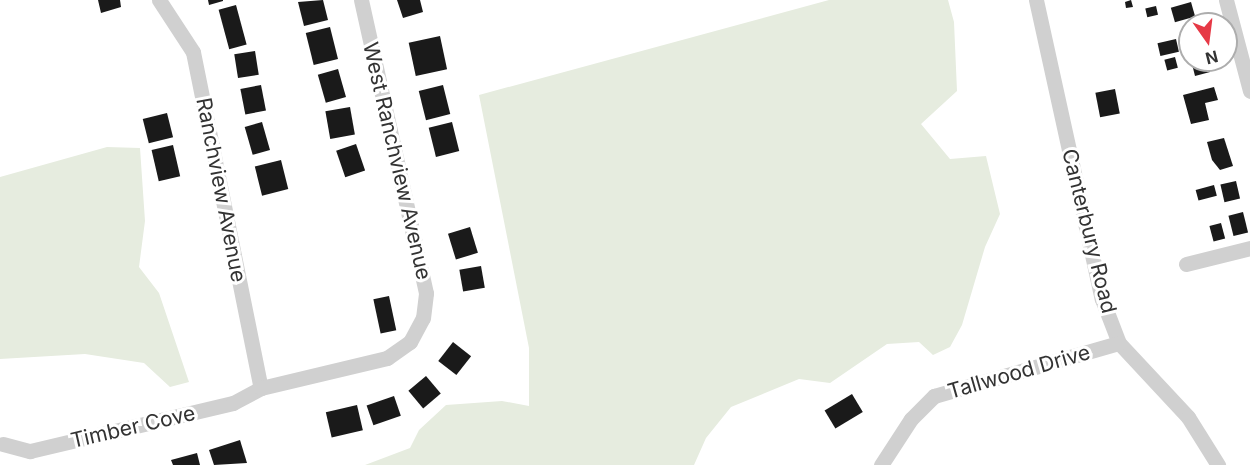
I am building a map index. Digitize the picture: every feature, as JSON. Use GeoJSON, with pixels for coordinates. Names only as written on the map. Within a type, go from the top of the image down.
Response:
{"type":"FeatureCollection","features":[{"type":"Feature","properties":{"kind":"street","name":"Ranchview Avenue"},"geometry":{"type":"LineString","coordinates":[[159,0],[193,52],[261,388]]}},
{"type":"Feature","properties":{"kind":"street","name":"West Ranchview Avenue"},"geometry":{"type":"LineString","coordinates":[[261,388],[387,358],[410,342],[423,318],[426,293],[361,0]]}},
{"type":"Feature","properties":{"kind":"street","name":"Canterbury Road"},"geometry":{"type":"LineString","coordinates":[[1036,0],[1102,299],[1119,343],[1188,417],[1218,465]]}},
{"type":"Feature","properties":{"kind":"street"},"geometry":{"type":"LineString","coordinates":[[1226,0],[1250,91]]}},
{"type":"Feature","properties":{"kind":"street"},"geometry":{"type":"LineString","coordinates":[[1186,264],[1250,248]]}},
{"type":"Feature","properties":{"kind":"street","name":"Tallwood Drive"},"geometry":{"type":"LineString","coordinates":[[881,465],[911,419],[934,396],[1119,343]]}},
{"type":"Feature","properties":{"kind":"street","name":"Timber Cove"},"geometry":{"type":"LineString","coordinates":[[3,444],[30,451],[233,403],[261,388]]}},
{"type":"Feature","properties":{"kind":"shaded area"},"geometry":{"type":"Polygon","coordinates":[[[829,0],[948,0],[954,22],[957,91],[921,124],[950,159],[986,156],[1000,214],[985,247],[962,325],[950,347],[933,355],[919,342],[887,344],[830,383],[799,379],[731,407],[706,438],[694,465],[365,465],[410,448],[419,430],[446,405],[502,401],[529,406],[529,348],[479,95],[829,0]]]}},
{"type":"Feature","properties":{"kind":"shaded area"},"geometry":{"type":"Polygon","coordinates":[[[107,147],[140,148],[145,221],[139,267],[159,293],[189,382],[170,387],[144,363],[85,354],[0,359],[0,177],[107,147]]]}},
{"type":"Feature","properties":{"kind":"building"},"geometry":{"type":"Polygon","coordinates":[[[98,0],[120,0],[121,7],[101,13],[98,0]]]}},
{"type":"Feature","properties":{"kind":"building"},"geometry":{"type":"Polygon","coordinates":[[[208,0],[223,0],[223,1],[209,5],[208,0]]]}},
{"type":"Feature","properties":{"kind":"building"},"geometry":{"type":"Polygon","coordinates":[[[323,0],[328,20],[304,26],[298,2],[323,0]]]}},
{"type":"Feature","properties":{"kind":"building"},"geometry":{"type":"Polygon","coordinates":[[[397,0],[420,0],[423,12],[403,18],[397,0]]]}},
{"type":"Feature","properties":{"kind":"building"},"geometry":{"type":"Polygon","coordinates":[[[1131,0],[1133,7],[1126,8],[1125,2],[1131,0]]]}},
{"type":"Feature","properties":{"kind":"building"},"geometry":{"type":"Polygon","coordinates":[[[1191,2],[1194,12],[1178,12],[1178,21],[1175,22],[1171,8],[1191,2]]]}},
{"type":"Feature","properties":{"kind":"building"},"geometry":{"type":"Polygon","coordinates":[[[236,5],[247,45],[229,49],[219,10],[236,5]]]}},
{"type":"Feature","properties":{"kind":"building"},"geometry":{"type":"Polygon","coordinates":[[[1156,6],[1158,15],[1147,17],[1145,8],[1156,6]]]}},
{"type":"Feature","properties":{"kind":"building"},"geometry":{"type":"Polygon","coordinates":[[[330,27],[338,59],[314,65],[306,33],[330,27]]]}},
{"type":"Feature","properties":{"kind":"building"},"geometry":{"type":"Polygon","coordinates":[[[440,36],[447,69],[416,76],[409,43],[440,36]]]}},
{"type":"Feature","properties":{"kind":"building"},"geometry":{"type":"Polygon","coordinates":[[[1176,39],[1178,52],[1160,56],[1157,43],[1176,39]]]}},
{"type":"Feature","properties":{"kind":"building"},"geometry":{"type":"Polygon","coordinates":[[[255,51],[259,75],[238,78],[234,54],[255,51]]]}},
{"type":"Feature","properties":{"kind":"building"},"geometry":{"type":"Polygon","coordinates":[[[1175,57],[1178,68],[1167,70],[1164,60],[1175,57]]]}},
{"type":"Feature","properties":{"kind":"building"},"geometry":{"type":"Polygon","coordinates":[[[338,69],[346,97],[326,103],[318,75],[338,69]]]}},
{"type":"Feature","properties":{"kind":"building"},"geometry":{"type":"Polygon","coordinates":[[[1194,72],[1210,72],[1195,76],[1194,72]]]}},
{"type":"Feature","properties":{"kind":"building"},"geometry":{"type":"Polygon","coordinates":[[[261,85],[266,111],[245,115],[240,89],[261,85]]]}},
{"type":"Feature","properties":{"kind":"building"},"geometry":{"type":"Polygon","coordinates":[[[443,85],[450,114],[426,120],[419,91],[443,85]]]}},
{"type":"Feature","properties":{"kind":"building"},"geometry":{"type":"Polygon","coordinates":[[[1214,87],[1218,100],[1205,103],[1209,120],[1191,124],[1183,95],[1214,87]]]}},
{"type":"Feature","properties":{"kind":"building"},"geometry":{"type":"Polygon","coordinates":[[[1115,89],[1120,114],[1100,117],[1095,93],[1115,89]]]}},
{"type":"Feature","properties":{"kind":"building"},"geometry":{"type":"Polygon","coordinates":[[[350,107],[355,135],[330,139],[325,111],[350,107]]]}},
{"type":"Feature","properties":{"kind":"building"},"geometry":{"type":"Polygon","coordinates":[[[167,113],[173,137],[149,143],[143,119],[167,113]]]}},
{"type":"Feature","properties":{"kind":"building"},"geometry":{"type":"Polygon","coordinates":[[[262,122],[270,150],[253,155],[245,127],[262,122]]]}},
{"type":"Feature","properties":{"kind":"building"},"geometry":{"type":"Polygon","coordinates":[[[452,122],[459,151],[436,157],[429,128],[452,122]]]}},
{"type":"Feature","properties":{"kind":"building"},"geometry":{"type":"Polygon","coordinates":[[[1224,138],[1233,166],[1220,170],[1212,160],[1207,142],[1224,138]]]}},
{"type":"Feature","properties":{"kind":"building"},"geometry":{"type":"Polygon","coordinates":[[[356,144],[365,170],[345,177],[336,151],[356,144]]]}},
{"type":"Feature","properties":{"kind":"building"},"geometry":{"type":"Polygon","coordinates":[[[173,145],[180,176],[159,181],[152,150],[173,145]]]}},
{"type":"Feature","properties":{"kind":"building"},"geometry":{"type":"Polygon","coordinates":[[[281,160],[288,189],[262,196],[255,167],[281,160]]]}},
{"type":"Feature","properties":{"kind":"building"},"geometry":{"type":"Polygon","coordinates":[[[1236,181],[1240,199],[1224,202],[1220,185],[1236,181]]]}},
{"type":"Feature","properties":{"kind":"building"},"geometry":{"type":"Polygon","coordinates":[[[1214,185],[1217,196],[1198,201],[1196,190],[1214,185]]]}},
{"type":"Feature","properties":{"kind":"building"},"geometry":{"type":"Polygon","coordinates":[[[1243,212],[1248,232],[1234,236],[1228,216],[1243,212]]]}},
{"type":"Feature","properties":{"kind":"building"},"geometry":{"type":"Polygon","coordinates":[[[1221,223],[1225,238],[1214,242],[1209,226],[1221,223]]]}},
{"type":"Feature","properties":{"kind":"building"},"geometry":{"type":"Polygon","coordinates":[[[470,227],[478,253],[456,260],[448,234],[470,227]]]}},
{"type":"Feature","properties":{"kind":"building"},"geometry":{"type":"Polygon","coordinates":[[[481,266],[485,288],[463,291],[459,270],[481,266]]]}},
{"type":"Feature","properties":{"kind":"building"},"geometry":{"type":"Polygon","coordinates":[[[389,296],[396,330],[381,334],[373,299],[389,296]]]}},
{"type":"Feature","properties":{"kind":"building"},"geometry":{"type":"Polygon","coordinates":[[[453,342],[471,356],[456,375],[438,361],[453,342]]]}},
{"type":"Feature","properties":{"kind":"building"},"geometry":{"type":"Polygon","coordinates":[[[426,376],[441,394],[423,408],[408,391],[426,376]]]}},
{"type":"Feature","properties":{"kind":"building"},"geometry":{"type":"Polygon","coordinates":[[[852,394],[863,412],[835,428],[825,410],[852,394]]]}},
{"type":"Feature","properties":{"kind":"building"},"geometry":{"type":"Polygon","coordinates":[[[394,396],[401,416],[373,425],[367,405],[394,396]]]}},
{"type":"Feature","properties":{"kind":"building"},"geometry":{"type":"Polygon","coordinates":[[[357,405],[363,430],[332,438],[326,412],[357,405]]]}},
{"type":"Feature","properties":{"kind":"building"},"geometry":{"type":"Polygon","coordinates":[[[240,440],[247,463],[214,465],[209,450],[240,440]]]}},
{"type":"Feature","properties":{"kind":"building"},"geometry":{"type":"Polygon","coordinates":[[[197,453],[200,465],[173,465],[171,460],[197,453]]]}}]}
